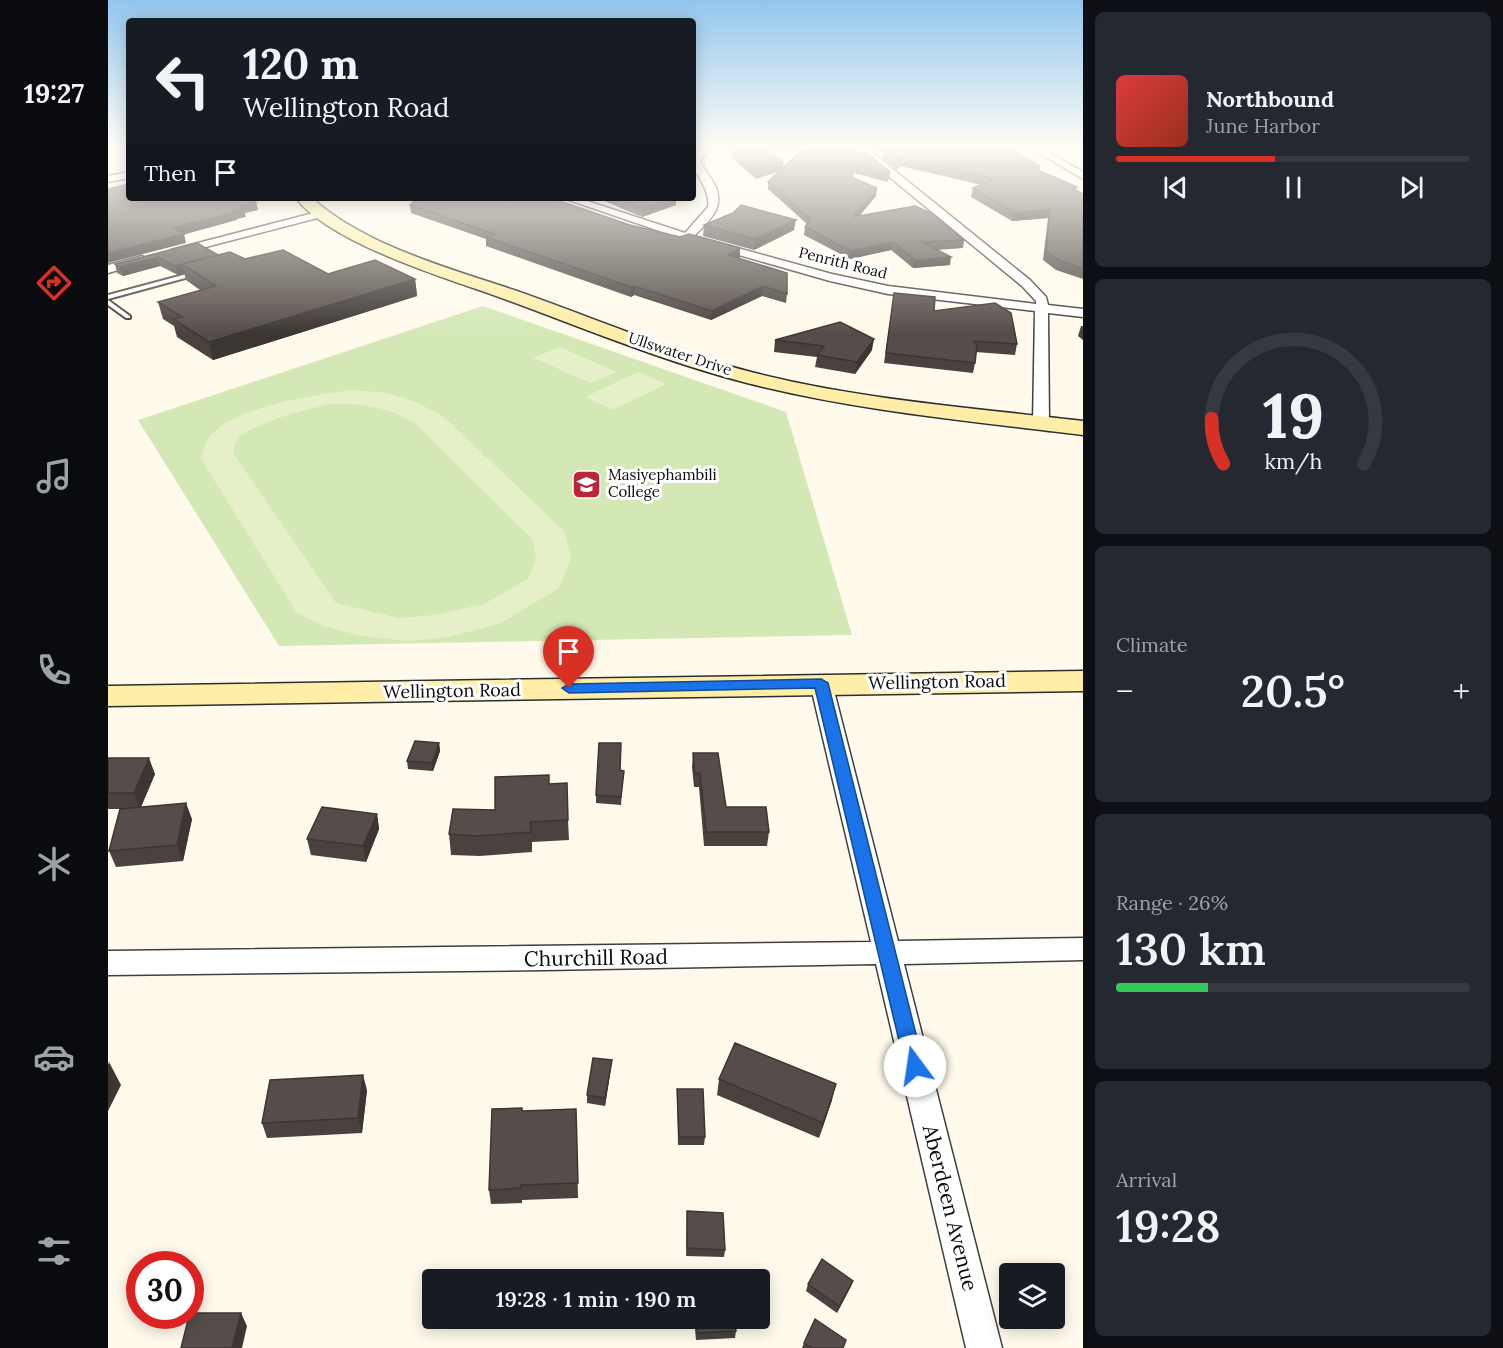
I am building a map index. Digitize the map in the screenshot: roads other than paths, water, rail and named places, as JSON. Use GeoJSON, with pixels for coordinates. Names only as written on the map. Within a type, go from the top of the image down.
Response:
{"type":"FeatureCollection","features":[{"type":"Feature","properties":{"kind":"street","name":"Ullswater Drive"},"geometry":{"type":"LineString","coordinates":[[315,209],[358,235],[456,276],[654,347],[749,377],[872,401],[1083,428]]}},
{"type":"Feature","properties":{"kind":"street","name":"Penrith Road"},"geometry":{"type":"LineString","coordinates":[[601,209],[687,237],[830,277],[888,290],[1083,312]]}},
{"type":"Feature","properties":{"kind":"street"},"geometry":{"type":"LineString","coordinates":[[687,237],[713,209]]}},
{"type":"Feature","properties":{"kind":"street"},"geometry":{"type":"LineString","coordinates":[[934,209],[1036,292],[1042,300],[1044,309],[1041,423]]}},
{"type":"Feature","properties":{"kind":"street"},"geometry":{"type":"LineString","coordinates":[[108,269],[321,214]]}},
{"type":"Feature","properties":{"kind":"street","name":"Wellington Road"},"geometry":{"type":"LineString","coordinates":[[108,696],[821,683],[1083,681]]}},
{"type":"Feature","properties":{"kind":"street","name":"Aberdeen Avenue"},"geometry":{"type":"LineString","coordinates":[[821,683],[984,1348]]}},
{"type":"Feature","properties":{"kind":"street","name":"Churchill Road"},"geometry":{"type":"LineString","coordinates":[[108,963],[1083,950]]}},
{"type":"Feature","properties":{"kind":"lane"},"geometry":{"type":"LineString","coordinates":[[198,246],[212,253]]}},
{"type":"Feature","properties":{"kind":"lane"},"geometry":{"type":"LineString","coordinates":[[108,297],[209,270]]}},
{"type":"Feature","properties":{"kind":"lane"},"geometry":{"type":"LineString","coordinates":[[108,302],[128,317]]}},
{"type":"Feature","properties":{"kind":"place","name":"Masiyephambili College"},"geometry":{"type":"Point","coordinates":[587,484]}}]}
